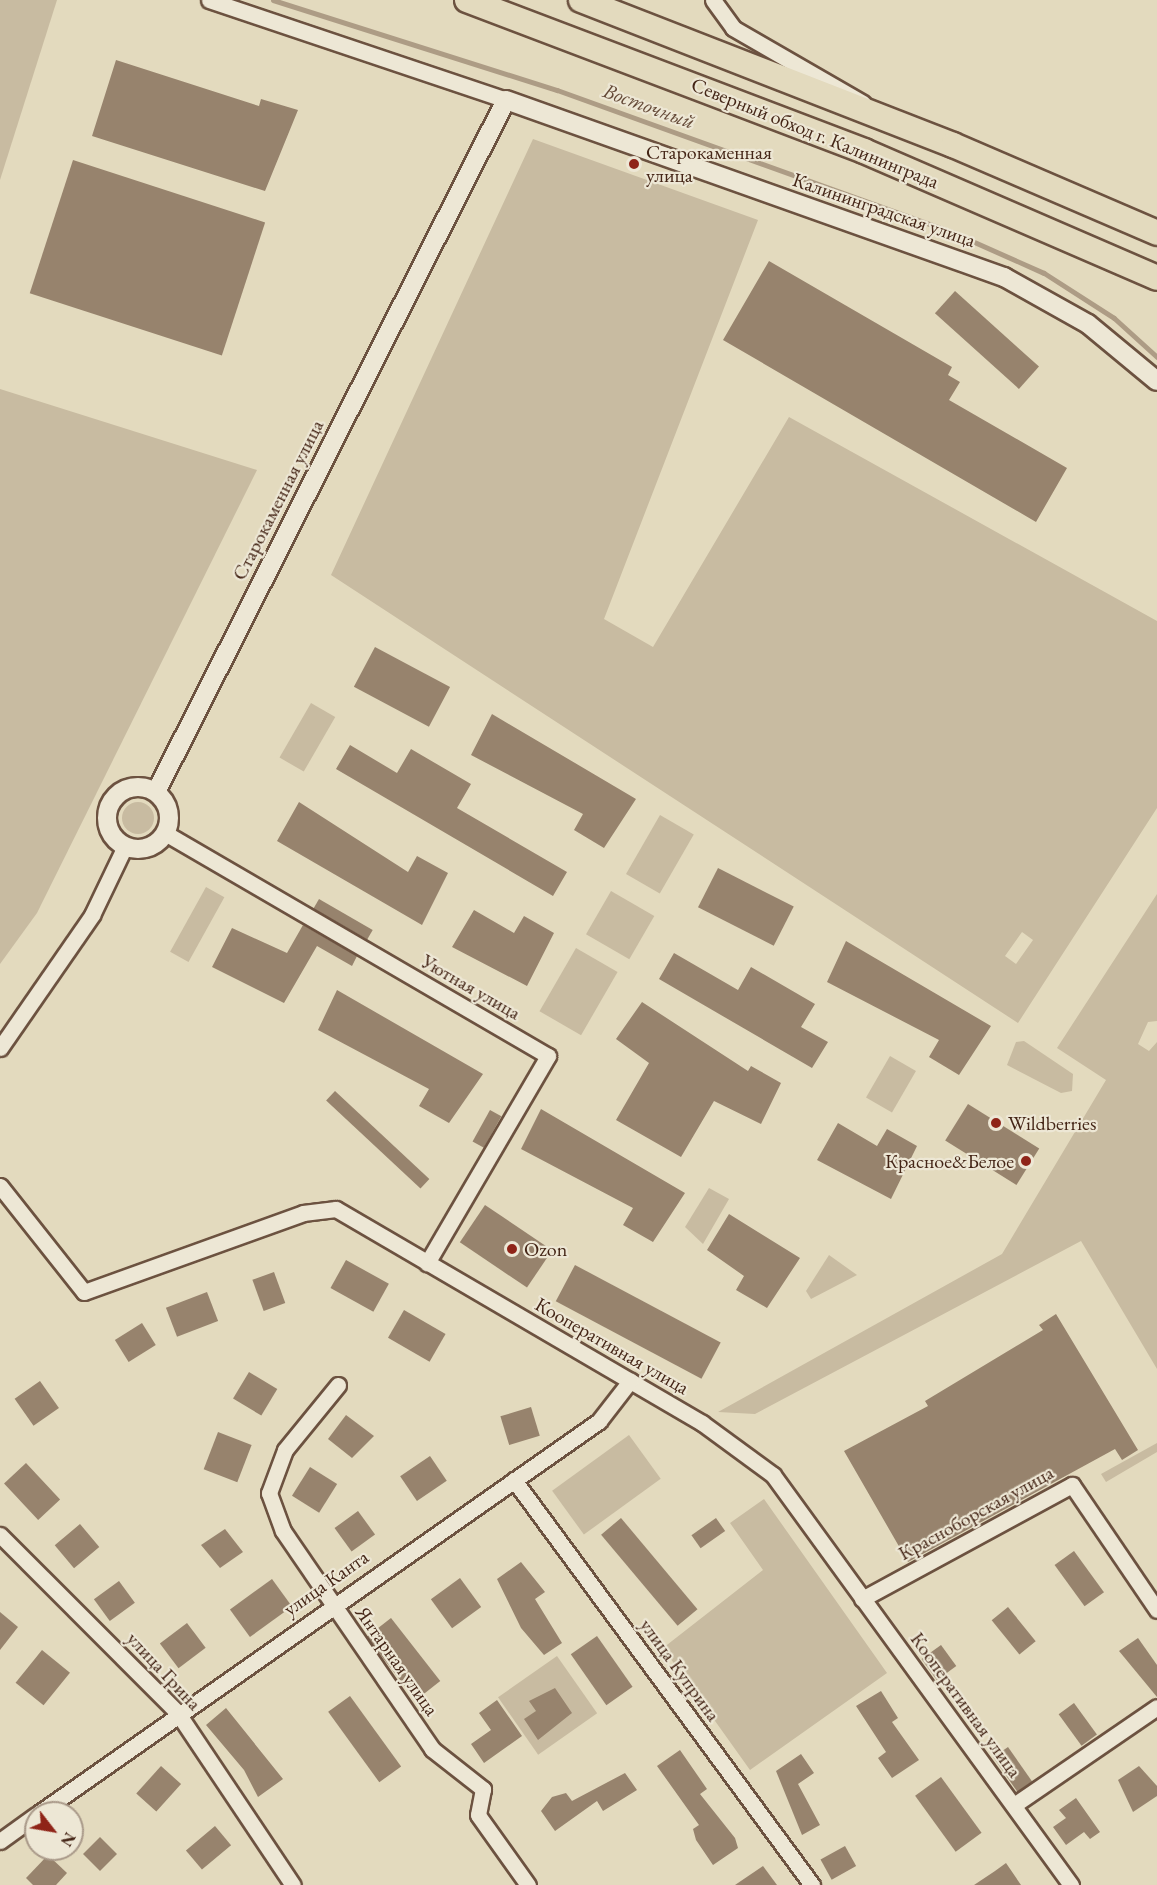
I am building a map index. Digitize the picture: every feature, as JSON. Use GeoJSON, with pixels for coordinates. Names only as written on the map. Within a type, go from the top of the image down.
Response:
{"type":"FeatureCollection","features":[{"type":"Feature","properties":{"kind":"highway","name":"Северный обход г. Калининграда"},"geometry":{"type":"LineString","coordinates":[[467,0],[864,151],[1157,278]]}},
{"type":"Feature","properties":{"kind":"highway","name":"Северный обход г. Калининграда"},"geometry":{"type":"LineString","coordinates":[[581,0],[880,116],[1157,233]]}},
{"type":"Feature","properties":{"kind":"street"},"geometry":{"type":"LineString","coordinates":[[209,0],[506,100]]}},
{"type":"Feature","properties":{"kind":"street"},"geometry":{"type":"LineString","coordinates":[[713,0],[733,28],[849,92],[880,116]]}},
{"type":"Feature","properties":{"kind":"street","name":"Калининградская улица"},"geometry":{"type":"LineString","coordinates":[[506,100],[1004,277],[1088,324],[1157,381]]}},
{"type":"Feature","properties":{"kind":"street","name":"Старокаменная улица"},"geometry":{"type":"LineString","coordinates":[[156,792],[506,100]]}},
{"type":"Feature","properties":{"kind":"street"},"geometry":{"type":"LineString","coordinates":[[128,789],[156,792],[169,813],[165,833],[148,847],[125,846],[109,828],[111,805],[128,789]]}},
{"type":"Feature","properties":{"kind":"street","name":"Уютная улица"},"geometry":{"type":"LineString","coordinates":[[165,833],[548,1056],[427,1263]]}},
{"type":"Feature","properties":{"kind":"street"},"geometry":{"type":"LineString","coordinates":[[0,1048],[92,915],[125,846]]}},
{"type":"Feature","properties":{"kind":"street","name":"Кооперативная улица"},"geometry":{"type":"LineString","coordinates":[[0,1186],[84,1292],[321,1208],[336,1209],[702,1423],[773,1475],[1071,1885]]}},
{"type":"Feature","properties":{"kind":"street","name":"улица Канта"},"geometry":{"type":"LineString","coordinates":[[55,1801],[177,1712],[599,1421],[630,1381]]}},
{"type":"Feature","properties":{"kind":"street","name":"Янтарная улица"},"geometry":{"type":"LineString","coordinates":[[338,1385],[285,1450],[269,1493],[283,1531],[432,1749],[483,1789],[478,1815],[528,1885]]}},
{"type":"Feature","properties":{"kind":"street","name":"улица Куприна"},"geometry":{"type":"LineString","coordinates":[[514,1480],[813,1885]]}},
{"type":"Feature","properties":{"kind":"street","name":"Красноборская улица"},"geometry":{"type":"LineString","coordinates":[[862,1599],[1072,1485],[1157,1610]]}},
{"type":"Feature","properties":{"kind":"street","name":"улица Грина"},"geometry":{"type":"LineString","coordinates":[[0,1535],[177,1712],[293,1885]]}},
{"type":"Feature","properties":{"kind":"street"},"geometry":{"type":"LineString","coordinates":[[1014,1805],[1157,1707]]}},
{"type":"Feature","properties":{"kind":"street","name":"улица Канта"},"geometry":{"type":"LineString","coordinates":[[0,1841],[24,1823]]}},
{"type":"Feature","properties":{"kind":"shaded area"},"geometry":{"type":"Polygon","coordinates":[[[0,0],[57,0],[0,180],[0,0]]]}},
{"type":"Feature","properties":{"kind":"shaded area"},"geometry":{"type":"Polygon","coordinates":[[[533,139],[758,220],[604,619],[653,647],[789,417],[1157,621],[1157,808],[1018,1023],[331,575],[533,139]],[[1022,932],[1005,956],[1016,964],[1033,940],[1022,932]]]}},
{"type":"Feature","properties":{"kind":"shaded area"},"geometry":{"type":"Polygon","coordinates":[[[0,389],[257,470],[37,913],[0,964],[0,389]]]}},
{"type":"Feature","properties":{"kind":"shaded area"},"geometry":{"type":"Polygon","coordinates":[[[311,703],[335,717],[304,772],[280,758],[311,703]]]}},
{"type":"Feature","properties":{"kind":"shaded area"},"geometry":{"type":"Polygon","coordinates":[[[138,802],[149,807],[154,818],[149,829],[138,834],[127,829],[122,818],[127,807],[138,802]]]}},
{"type":"Feature","properties":{"kind":"shaded area"},"geometry":{"type":"Polygon","coordinates":[[[660,815],[694,834],[660,893],[626,874],[660,815]]]}},
{"type":"Feature","properties":{"kind":"shaded area"},"geometry":{"type":"Polygon","coordinates":[[[206,887],[224,897],[188,962],[170,952],[206,887]]]}},
{"type":"Feature","properties":{"kind":"shaded area"},"geometry":{"type":"Polygon","coordinates":[[[611,891],[654,916],[629,959],[586,934],[611,891]]]}},
{"type":"Feature","properties":{"kind":"shaded area"},"geometry":{"type":"Polygon","coordinates":[[[1157,894],[1157,1021],[1148,1022],[1138,1044],[1149,1051],[1157,1042],[1157,1369],[1081,1241],[755,1414],[718,1412],[1002,1254],[1106,1080],[1057,1048],[1157,894]]]}},
{"type":"Feature","properties":{"kind":"shaded area"},"geometry":{"type":"Polygon","coordinates":[[[576,948],[618,972],[581,1035],[540,1011],[576,948]]]}},
{"type":"Feature","properties":{"kind":"shaded area"},"geometry":{"type":"Polygon","coordinates":[[[1024,1041],[1073,1074],[1072,1091],[1061,1093],[1007,1065],[1016,1042],[1024,1041]]]}},
{"type":"Feature","properties":{"kind":"shaded area"},"geometry":{"type":"Polygon","coordinates":[[[890,1056],[916,1071],[892,1113],[866,1098],[890,1056]]]}},
{"type":"Feature","properties":{"kind":"shaded area"},"geometry":{"type":"Polygon","coordinates":[[[709,1188],[729,1199],[703,1244],[685,1227],[709,1188]]]}},
{"type":"Feature","properties":{"kind":"shaded area"},"geometry":{"type":"Polygon","coordinates":[[[829,1255],[857,1275],[811,1299],[806,1291],[829,1255]]]}},
{"type":"Feature","properties":{"kind":"shaded area"},"geometry":{"type":"Polygon","coordinates":[[[629,1435],[661,1479],[584,1535],[552,1491],[629,1435]]]}},
{"type":"Feature","properties":{"kind":"shaded area"},"geometry":{"type":"Polygon","coordinates":[[[1157,1443],[1157,1452],[1106,1482],[1101,1474],[1157,1443]]]}},
{"type":"Feature","properties":{"kind":"shaded area"},"geometry":{"type":"Polygon","coordinates":[[[764,1499],[887,1673],[750,1770],[663,1648],[763,1570],[730,1523],[764,1499]]]}},
{"type":"Feature","properties":{"kind":"shaded area"},"geometry":{"type":"Polygon","coordinates":[[[557,1656],[597,1713],[538,1755],[498,1697],[557,1656]]]}},
{"type":"Feature","properties":{"kind":"building"},"geometry":{"type":"Polygon","coordinates":[[[116,60],[259,106],[261,99],[298,110],[265,191],[92,136],[116,60]]]}},
{"type":"Feature","properties":{"kind":"building"},"geometry":{"type":"Polygon","coordinates":[[[73,160],[265,222],[222,356],[30,293],[73,160]]]}},
{"type":"Feature","properties":{"kind":"building"},"geometry":{"type":"Polygon","coordinates":[[[769,261],[952,367],[948,375],[960,382],[949,400],[1067,468],[1036,522],[723,340],[769,261]]]}},
{"type":"Feature","properties":{"kind":"building"},"geometry":{"type":"Polygon","coordinates":[[[955,291],[1039,367],[1019,389],[935,313],[955,291]]]}},
{"type":"Feature","properties":{"kind":"building"},"geometry":{"type":"Polygon","coordinates":[[[375,647],[450,687],[429,727],[354,687],[375,647]]]}},
{"type":"Feature","properties":{"kind":"building"},"geometry":{"type":"Polygon","coordinates":[[[492,714],[636,799],[604,848],[574,830],[583,814],[471,755],[492,714]]]}},
{"type":"Feature","properties":{"kind":"building"},"geometry":{"type":"Polygon","coordinates":[[[350,745],[397,773],[411,749],[471,784],[457,808],[567,872],[553,896],[336,769],[350,745]]]}},
{"type":"Feature","properties":{"kind":"building"},"geometry":{"type":"Polygon","coordinates":[[[299,802],[408,872],[417,856],[448,873],[422,925],[277,841],[299,802]]]}},
{"type":"Feature","properties":{"kind":"building"},"geometry":{"type":"Polygon","coordinates":[[[718,868],[794,907],[774,946],[698,907],[718,868]]]}},
{"type":"Feature","properties":{"kind":"building"},"geometry":{"type":"Polygon","coordinates":[[[319,899],[373,930],[367,940],[314,909],[319,899]]]}},
{"type":"Feature","properties":{"kind":"building"},"geometry":{"type":"Polygon","coordinates":[[[474,910],[514,933],[524,916],[554,933],[527,986],[452,947],[474,910]]]}},
{"type":"Feature","properties":{"kind":"building"},"geometry":{"type":"Polygon","coordinates":[[[303,925],[357,956],[352,966],[317,946],[284,1003],[212,967],[232,928],[287,953],[303,925]]]}},
{"type":"Feature","properties":{"kind":"building"},"geometry":{"type":"Polygon","coordinates":[[[846,941],[991,1026],[959,1075],[929,1057],[939,1040],[827,982],[846,941]]]}},
{"type":"Feature","properties":{"kind":"building"},"geometry":{"type":"Polygon","coordinates":[[[674,953],[738,990],[751,967],[815,1004],[801,1027],[828,1042],[812,1068],[659,979],[674,953]]]}},
{"type":"Feature","properties":{"kind":"building"},"geometry":{"type":"Polygon","coordinates":[[[337,990],[483,1074],[449,1123],[419,1106],[429,1089],[318,1030],[337,990]]]}},
{"type":"Feature","properties":{"kind":"building"},"geometry":{"type":"Polygon","coordinates":[[[642,1002],[748,1071],[751,1066],[781,1083],[761,1124],[714,1101],[681,1157],[616,1120],[649,1063],[616,1039],[642,1002]]]}},
{"type":"Feature","properties":{"kind":"building"},"geometry":{"type":"Polygon","coordinates":[[[335,1091],[429,1179],[420,1188],[326,1101],[335,1091]]]}},
{"type":"Feature","properties":{"kind":"building"},"geometry":{"type":"Polygon","coordinates":[[[968,1104],[1039,1149],[1016,1185],[945,1140],[968,1104]]]}},
{"type":"Feature","properties":{"kind":"building"},"geometry":{"type":"Polygon","coordinates":[[[541,1109],[685,1193],[653,1242],[623,1225],[633,1208],[521,1149],[541,1109]]]}},
{"type":"Feature","properties":{"kind":"building"},"geometry":{"type":"Polygon","coordinates":[[[490,1110],[501,1116],[484,1148],[473,1141],[490,1110]]]}},
{"type":"Feature","properties":{"kind":"building"},"geometry":{"type":"Polygon","coordinates":[[[838,1123],[877,1146],[887,1129],[917,1146],[891,1199],[817,1160],[838,1123]]]}},
{"type":"Feature","properties":{"kind":"building"},"geometry":{"type":"Polygon","coordinates":[[[485,1205],[552,1250],[527,1288],[460,1242],[485,1205]]]}},
{"type":"Feature","properties":{"kind":"building"},"geometry":{"type":"Polygon","coordinates":[[[729,1214],[800,1258],[767,1308],[736,1290],[744,1276],[707,1250],[729,1214]]]}},
{"type":"Feature","properties":{"kind":"building"},"geometry":{"type":"Polygon","coordinates":[[[346,1260],[389,1284],[373,1312],[330,1288],[346,1260]]]}},
{"type":"Feature","properties":{"kind":"building"},"geometry":{"type":"Polygon","coordinates":[[[575,1265],[721,1342],[701,1379],[556,1301],[575,1265]]]}},
{"type":"Feature","properties":{"kind":"building"},"geometry":{"type":"Polygon","coordinates":[[[274,1272],[285,1303],[264,1311],[252,1280],[274,1272]]]}},
{"type":"Feature","properties":{"kind":"building"},"geometry":{"type":"Polygon","coordinates":[[[207,1292],[218,1321],[177,1337],[166,1308],[207,1292]]]}},
{"type":"Feature","properties":{"kind":"building"},"geometry":{"type":"Polygon","coordinates":[[[404,1310],[446,1334],[430,1362],[388,1338],[404,1310]]]}},
{"type":"Feature","properties":{"kind":"building"},"geometry":{"type":"Polygon","coordinates":[[[1056,1314],[1138,1450],[1122,1460],[1115,1449],[908,1562],[844,1451],[928,1406],[925,1401],[1043,1330],[1039,1325],[1056,1314]]]}},
{"type":"Feature","properties":{"kind":"building"},"geometry":{"type":"Polygon","coordinates":[[[142,1323],[156,1345],[129,1362],[115,1340],[142,1323]]]}},
{"type":"Feature","properties":{"kind":"building"},"geometry":{"type":"Polygon","coordinates":[[[249,1372],[277,1389],[261,1416],[233,1399],[249,1372]]]}},
{"type":"Feature","properties":{"kind":"building"},"geometry":{"type":"Polygon","coordinates":[[[40,1381],[59,1408],[34,1426],[15,1399],[40,1381]]]}},
{"type":"Feature","properties":{"kind":"building"},"geometry":{"type":"Polygon","coordinates":[[[531,1407],[540,1436],[509,1445],[500,1416],[531,1407]]]}},
{"type":"Feature","properties":{"kind":"building"},"geometry":{"type":"Polygon","coordinates":[[[346,1415],[374,1436],[352,1458],[328,1439],[346,1415]]]}},
{"type":"Feature","properties":{"kind":"building"},"geometry":{"type":"Polygon","coordinates":[[[218,1432],[252,1445],[237,1482],[204,1469],[218,1432]]]}},
{"type":"Feature","properties":{"kind":"building"},"geometry":{"type":"Polygon","coordinates":[[[430,1456],[447,1481],[417,1501],[400,1476],[430,1456]]]}},
{"type":"Feature","properties":{"kind":"building"},"geometry":{"type":"Polygon","coordinates":[[[26,1463],[60,1500],[38,1520],[4,1483],[26,1463]]]}},
{"type":"Feature","properties":{"kind":"building"},"geometry":{"type":"Polygon","coordinates":[[[310,1467],[337,1484],[319,1513],[292,1496],[310,1467]]]}},
{"type":"Feature","properties":{"kind":"building"},"geometry":{"type":"Polygon","coordinates":[[[358,1511],[375,1534],[352,1552],[335,1528],[358,1511]]]}},
{"type":"Feature","properties":{"kind":"building"},"geometry":{"type":"Polygon","coordinates":[[[621,1518],[697,1609],[678,1626],[601,1535],[621,1518]]]}},
{"type":"Feature","properties":{"kind":"building"},"geometry":{"type":"Polygon","coordinates":[[[716,1518],[725,1531],[701,1548],[691,1535],[716,1518]]]}},
{"type":"Feature","properties":{"kind":"building"},"geometry":{"type":"Polygon","coordinates":[[[80,1524],[99,1547],[74,1568],[55,1545],[80,1524]]]}},
{"type":"Feature","properties":{"kind":"building"},"geometry":{"type":"Polygon","coordinates":[[[225,1529],[243,1552],[220,1568],[201,1545],[225,1529]]]}},
{"type":"Feature","properties":{"kind":"building"},"geometry":{"type":"Polygon","coordinates":[[[1074,1551],[1104,1592],[1085,1606],[1055,1565],[1074,1551]]]}},
{"type":"Feature","properties":{"kind":"building"},"geometry":{"type":"Polygon","coordinates":[[[521,1562],[545,1592],[535,1599],[562,1643],[544,1655],[521,1628],[497,1579],[521,1562]]]}},
{"type":"Feature","properties":{"kind":"building"},"geometry":{"type":"Polygon","coordinates":[[[460,1578],[481,1607],[452,1628],[431,1599],[460,1578]]]}},
{"type":"Feature","properties":{"kind":"building"},"geometry":{"type":"Polygon","coordinates":[[[272,1579],[292,1607],[250,1637],[230,1610],[272,1579]]]}},
{"type":"Feature","properties":{"kind":"building"},"geometry":{"type":"Polygon","coordinates":[[[119,1581],[135,1603],[110,1621],[94,1599],[119,1581]]]}},
{"type":"Feature","properties":{"kind":"building"},"geometry":{"type":"Polygon","coordinates":[[[1008,1607],[1036,1641],[1019,1654],[992,1620],[1008,1607]]]}},
{"type":"Feature","properties":{"kind":"building"},"geometry":{"type":"Polygon","coordinates":[[[0,1612],[18,1627],[0,1650],[0,1612]]]}},
{"type":"Feature","properties":{"kind":"building"},"geometry":{"type":"Polygon","coordinates":[[[391,1618],[440,1681],[416,1700],[367,1637],[391,1618]]]}},
{"type":"Feature","properties":{"kind":"building"},"geometry":{"type":"Polygon","coordinates":[[[187,1623],[206,1648],[179,1668],[160,1643],[187,1623]]]}},
{"type":"Feature","properties":{"kind":"building"},"geometry":{"type":"Polygon","coordinates":[[[597,1636],[633,1687],[606,1705],[571,1654],[597,1636]]]}},
{"type":"Feature","properties":{"kind":"building"},"geometry":{"type":"Polygon","coordinates":[[[1138,1638],[1157,1665],[1157,1697],[1119,1651],[1138,1638]]]}},
{"type":"Feature","properties":{"kind":"building"},"geometry":{"type":"Polygon","coordinates":[[[941,1645],[956,1666],[937,1680],[922,1659],[941,1645]]]}},
{"type":"Feature","properties":{"kind":"building"},"geometry":{"type":"Polygon","coordinates":[[[42,1650],[70,1673],[44,1705],[16,1683],[42,1650]]]}},
{"type":"Feature","properties":{"kind":"building"},"geometry":{"type":"Polygon","coordinates":[[[555,1688],[572,1713],[538,1740],[524,1719],[536,1711],[529,1701],[555,1688]]]}},
{"type":"Feature","properties":{"kind":"building"},"geometry":{"type":"Polygon","coordinates":[[[881,1691],[898,1718],[892,1722],[919,1760],[892,1778],[878,1758],[886,1752],[856,1706],[881,1691]]]}},
{"type":"Feature","properties":{"kind":"building"},"geometry":{"type":"Polygon","coordinates":[[[350,1696],[401,1766],[379,1782],[328,1712],[350,1696]]]}},
{"type":"Feature","properties":{"kind":"building"},"geometry":{"type":"Polygon","coordinates":[[[497,1700],[522,1736],[484,1763],[471,1744],[491,1730],[479,1713],[497,1700]]]}},
{"type":"Feature","properties":{"kind":"building"},"geometry":{"type":"Polygon","coordinates":[[[1074,1703],[1097,1735],[1082,1746],[1059,1714],[1074,1703]]]}},
{"type":"Feature","properties":{"kind":"building"},"geometry":{"type":"Polygon","coordinates":[[[226,1708],[283,1779],[258,1797],[244,1770],[206,1725],[226,1708]]]}},
{"type":"Feature","properties":{"kind":"building"},"geometry":{"type":"Polygon","coordinates":[[[1008,1747],[1032,1781],[1017,1792],[993,1757],[1008,1747]]]}},
{"type":"Feature","properties":{"kind":"building"},"geometry":{"type":"Polygon","coordinates":[[[680,1750],[707,1789],[700,1794],[735,1838],[738,1848],[713,1865],[696,1840],[693,1829],[699,1825],[657,1766],[680,1750]]]}},
{"type":"Feature","properties":{"kind":"building"},"geometry":{"type":"Polygon","coordinates":[[[801,1754],[814,1773],[798,1784],[820,1825],[802,1835],[776,1771],[801,1754]]]}},
{"type":"Feature","properties":{"kind":"building"},"geometry":{"type":"Polygon","coordinates":[[[161,1766],[181,1784],[156,1812],[136,1793],[161,1766]]]}},
{"type":"Feature","properties":{"kind":"building"},"geometry":{"type":"Polygon","coordinates":[[[1139,1766],[1157,1786],[1157,1796],[1133,1812],[1118,1780],[1139,1766]]]}},
{"type":"Feature","properties":{"kind":"building"},"geometry":{"type":"Polygon","coordinates":[[[625,1773],[637,1790],[603,1811],[597,1801],[555,1831],[541,1811],[552,1797],[566,1793],[572,1801],[625,1773]]]}},
{"type":"Feature","properties":{"kind":"building"},"geometry":{"type":"Polygon","coordinates":[[[941,1777],[982,1833],[956,1852],[915,1796],[941,1777]]]}},
{"type":"Feature","properties":{"kind":"building"},"geometry":{"type":"Polygon","coordinates":[[[1076,1798],[1100,1832],[1090,1839],[1084,1832],[1066,1845],[1053,1827],[1066,1818],[1059,1810],[1076,1798]]]}},
{"type":"Feature","properties":{"kind":"building"},"geometry":{"type":"Polygon","coordinates":[[[215,1826],[231,1845],[202,1870],[186,1850],[215,1826]]]}},
{"type":"Feature","properties":{"kind":"building"},"geometry":{"type":"Polygon","coordinates":[[[100,1837],[117,1854],[100,1871],[84,1855],[100,1837]]]}},
{"type":"Feature","properties":{"kind":"building"},"geometry":{"type":"Polygon","coordinates":[[[845,1846],[856,1866],[832,1880],[821,1860],[845,1846]]]}},
{"type":"Feature","properties":{"kind":"building"},"geometry":{"type":"Polygon","coordinates":[[[42,1861],[54,1861],[67,1873],[56,1885],[33,1885],[26,1878],[42,1861]]]}},
{"type":"Feature","properties":{"kind":"building"},"geometry":{"type":"Polygon","coordinates":[[[1006,1863],[1021,1885],[974,1885],[995,1871],[1006,1863]]]}},
{"type":"Feature","properties":{"kind":"building"},"geometry":{"type":"Polygon","coordinates":[[[763,1866],[777,1885],[735,1885],[763,1866]]]}},
{"type":"Feature","properties":{"kind":"waterway","name":"Восточный"},"geometry":{"type":"LineString","coordinates":[[273,0],[557,90],[954,233],[1044,273],[1114,318],[1157,357]]}},
{"type":"Feature","properties":{"kind":"place","name":"Старокаменная улица"},"geometry":{"type":"Point","coordinates":[634,164]}},
{"type":"Feature","properties":{"kind":"place","name":"Wildberries"},"geometry":{"type":"Point","coordinates":[996,1123]}},
{"type":"Feature","properties":{"kind":"place","name":"Красное&Белое"},"geometry":{"type":"Point","coordinates":[1026,1161]}},
{"type":"Feature","properties":{"kind":"place","name":"Ozon"},"geometry":{"type":"Point","coordinates":[512,1249]}}]}
